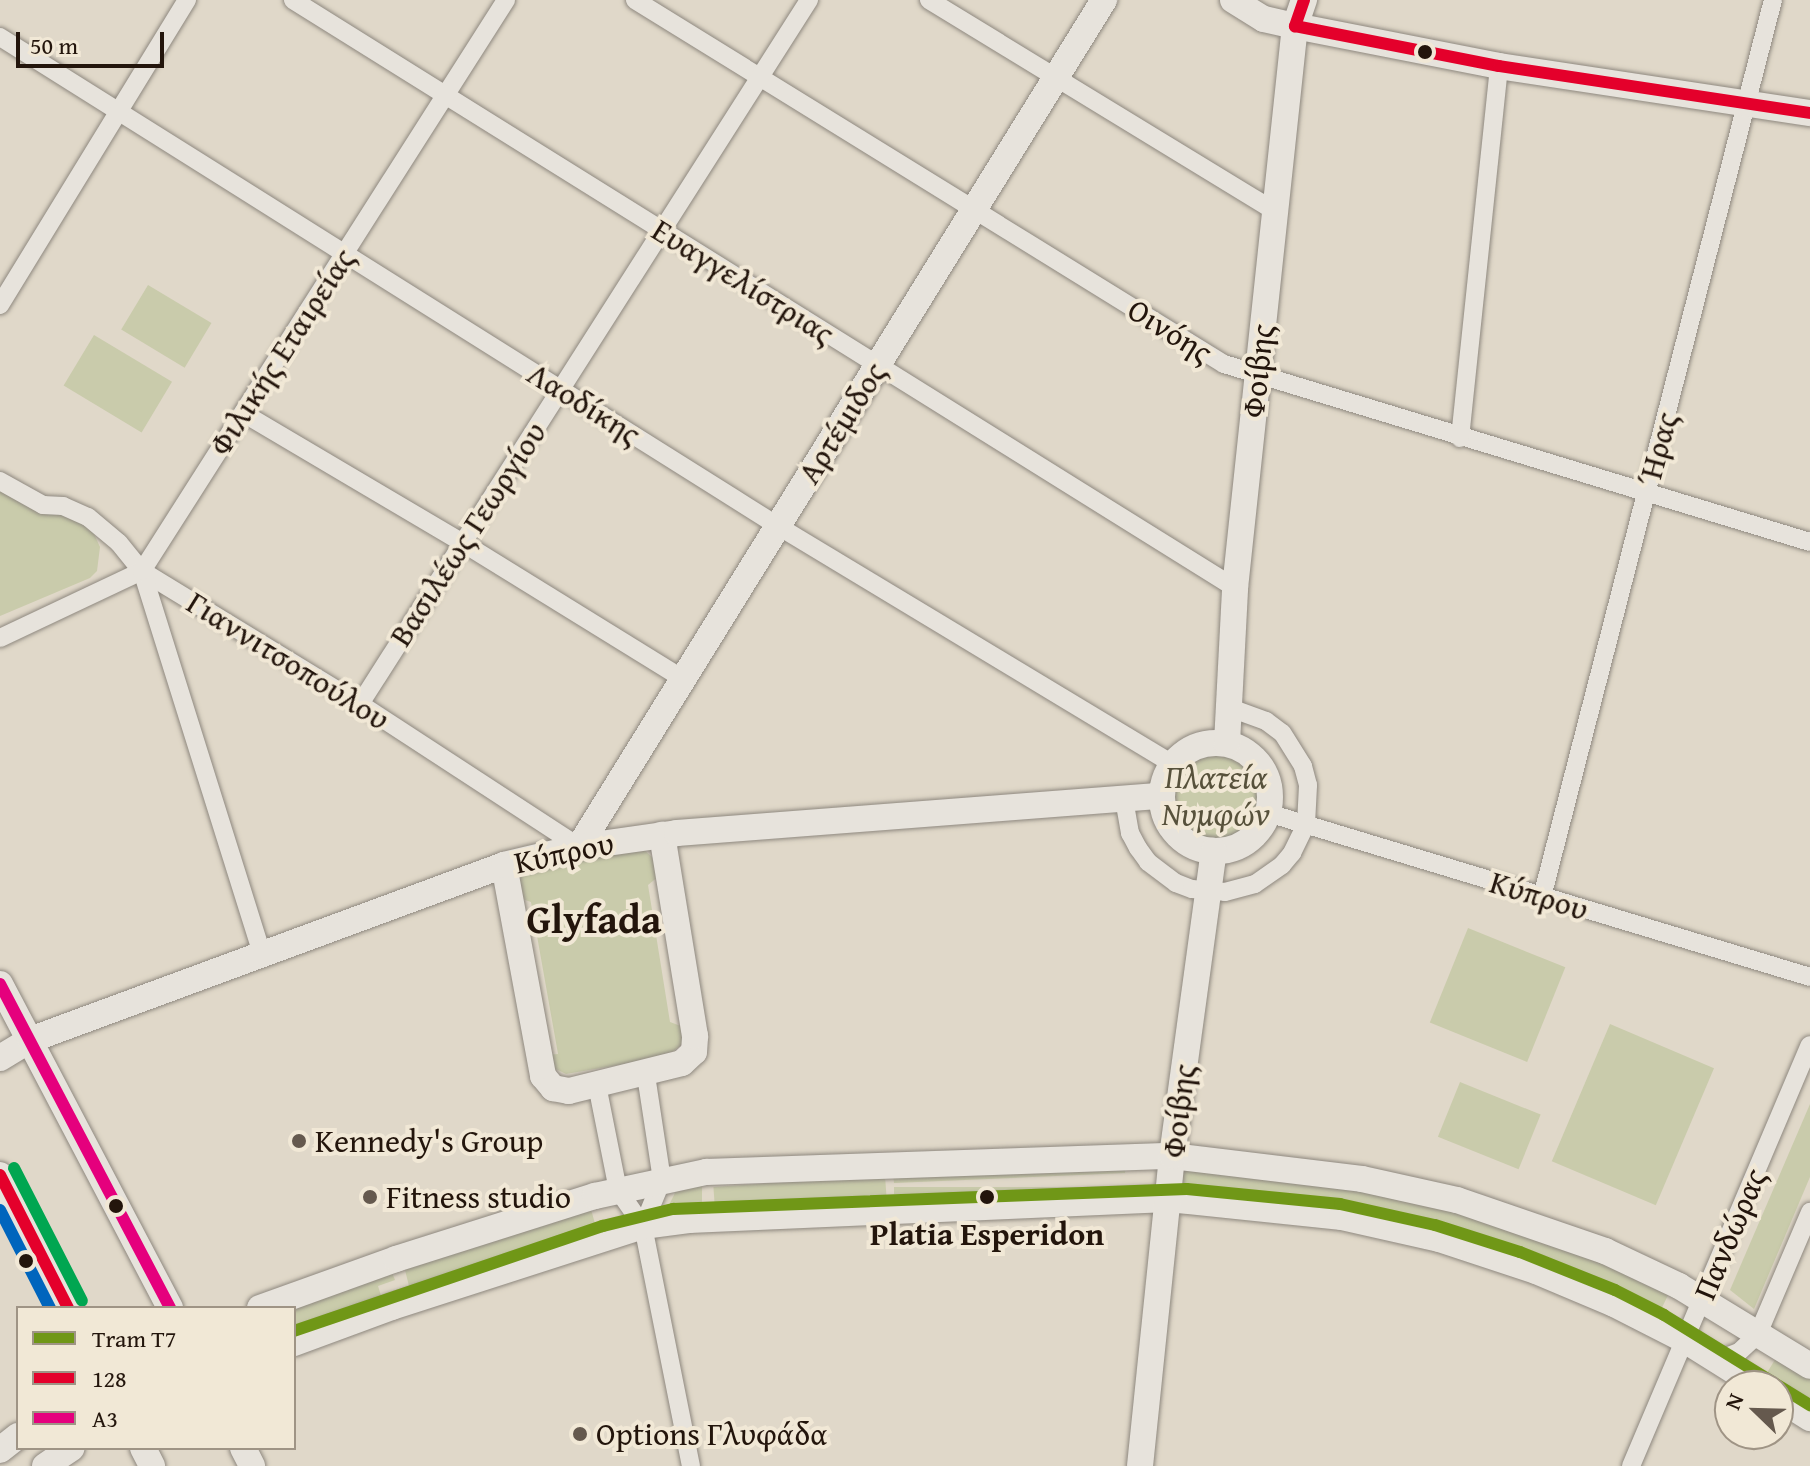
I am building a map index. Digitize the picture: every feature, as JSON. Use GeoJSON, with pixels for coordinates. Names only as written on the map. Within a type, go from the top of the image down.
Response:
{"type":"FeatureCollection","features":[{"type":"Feature","properties":{"kind":"street"},"geometry":{"type":"LineString","coordinates":[[0,305],[187,0]]}},
{"type":"Feature","properties":{"kind":"street","name":"Ευαγγελίστριας"},"geometry":{"type":"LineString","coordinates":[[293,0],[1235,588]]}},
{"type":"Feature","properties":{"kind":"street","name":"Φιλικής Εταιρείας"},"geometry":{"type":"LineString","coordinates":[[142,571],[506,0]]}},
{"type":"Feature","properties":{"kind":"street","name":"Οινόης"},"geometry":{"type":"LineString","coordinates":[[635,0],[1224,364],[1810,542]]}},
{"type":"Feature","properties":{"kind":"street","name":"Βασιλέως Γεωργίου"},"geometry":{"type":"LineString","coordinates":[[360,704],[809,0]]}},
{"type":"Feature","properties":{"kind":"street"},"geometry":{"type":"LineString","coordinates":[[929,0],[1275,211]]}},
{"type":"Feature","properties":{"kind":"street","name":"Αρτέμιδος"},"geometry":{"type":"LineString","coordinates":[[579,847],[1104,0]]}},
{"type":"Feature","properties":{"kind":"street"},"geometry":{"type":"LineString","coordinates":[[1233,0],[1264,19],[1499,66],[1810,113]]}},
{"type":"Feature","properties":{"kind":"street","name":"Φοίβης"},"geometry":{"type":"LineString","coordinates":[[1227,743],[1235,588],[1295,26],[1304,0]]}},
{"type":"Feature","properties":{"kind":"street","name":"Ήρας"},"geometry":{"type":"LineString","coordinates":[[1542,897],[1749,105],[1773,0]]}},
{"type":"Feature","properties":{"kind":"street","name":"Λαοδίκης"},"geometry":{"type":"LineString","coordinates":[[0,37],[778,526],[1172,764]]}},
{"type":"Feature","properties":{"kind":"street"},"geometry":{"type":"LineString","coordinates":[[1460,438],[1499,66]]}},
{"type":"Feature","properties":{"kind":"street"},"geometry":{"type":"LineString","coordinates":[[243,413],[463,543],[683,679]]}},
{"type":"Feature","properties":{"kind":"street","name":"Γιαννιτσοπούλου"},"geometry":{"type":"LineString","coordinates":[[0,481],[43,505],[63,506],[88,517],[142,571],[360,704],[579,847]]}},
{"type":"Feature","properties":{"kind":"street"},"geometry":{"type":"LineString","coordinates":[[0,638],[142,571],[262,954]]}},
{"type":"Feature","properties":{"kind":"street"},"geometry":{"type":"LineString","coordinates":[[1124,799],[1130,833],[1148,862],[1176,883],[1209,892],[1240,889],[1269,876],[1292,853],[1306,824],[1308,785],[1294,749],[1266,721],[1230,708]]}},
{"type":"Feature","properties":{"kind":"street"},"geometry":{"type":"LineString","coordinates":[[1227,743],[1248,753],[1264,771],[1270,795],[1268,813],[1260,829],[1247,841],[1214,851],[1190,844],[1171,828],[1161,796],[1172,764],[1196,746],[1227,743]]}},
{"type":"Feature","properties":{"kind":"street","name":"Κύπρου"},"geometry":{"type":"LineString","coordinates":[[0,1058],[30,1040],[504,865],[579,847],[662,835],[1161,796]]}},
{"type":"Feature","properties":{"kind":"street","name":"Κύπρου"},"geometry":{"type":"LineString","coordinates":[[1268,813],[1810,977]]}},
{"type":"Feature","properties":{"kind":"street"},"geometry":{"type":"LineString","coordinates":[[504,865],[543,1076],[561,1091],[597,1085],[646,1075],[682,1063],[696,1045],[662,835]]}},
{"type":"Feature","properties":{"kind":"street","name":"Φοίβης"},"geometry":{"type":"LineString","coordinates":[[1140,1466],[1172,1156],[1214,851]]}},
{"type":"Feature","properties":{"kind":"street"},"geometry":{"type":"LineString","coordinates":[[0,984],[169,1306]]}},
{"type":"Feature","properties":{"kind":"street","name":"Πανδώρας"},"geometry":{"type":"LineString","coordinates":[[1631,1466],[1810,1045]]}},
{"type":"Feature","properties":{"kind":"street"},"geometry":{"type":"LineString","coordinates":[[643,1226],[662,1180],[646,1075]]}},
{"type":"Feature","properties":{"kind":"street"},"geometry":{"type":"LineString","coordinates":[[597,1085],[618,1190],[643,1226],[691,1466]]}},
{"type":"Feature","properties":{"kind":"street"},"geometry":{"type":"LineString","coordinates":[[266,1306],[396,1259],[618,1190],[706,1172],[1172,1156],[1362,1179],[1457,1200],[1605,1251],[1703,1299],[1810,1366]]}},
{"type":"Feature","properties":{"kind":"street"},"geometry":{"type":"LineString","coordinates":[[0,1175],[67,1306]]}},
{"type":"Feature","properties":{"kind":"street"},"geometry":{"type":"LineString","coordinates":[[296,1342],[392,1307],[643,1226],[689,1220],[1168,1199],[1342,1217],[1439,1239],[1536,1271],[1683,1339],[1733,1370]]}},
{"type":"Feature","properties":{"kind":"street"},"geometry":{"type":"LineString","coordinates":[[1718,1360],[1739,1352],[1758,1334],[1810,1212]]}},
{"type":"Feature","properties":{"kind":"street"},"geometry":{"type":"LineString","coordinates":[[0,1450],[16,1438]]}},
{"type":"Feature","properties":{"kind":"street"},"geometry":{"type":"LineString","coordinates":[[45,1466],[69,1450]]}},
{"type":"Feature","properties":{"kind":"green space"},"geometry":{"type":"Polygon","coordinates":[[[148,285],[211,323],[185,368],[121,330],[148,285]]]}},
{"type":"Feature","properties":{"kind":"green space"},"geometry":{"type":"Polygon","coordinates":[[[94,335],[172,382],[142,432],[64,386],[94,335]]]}},
{"type":"Feature","properties":{"kind":"green space"},"geometry":{"type":"Polygon","coordinates":[[[0,490],[79,521],[94,534],[100,547],[97,571],[90,578],[0,616],[0,490]]]}},
{"type":"Feature","properties":{"kind":"green space","name":"Πλατεία Νυμφών"},"geometry":{"type":"Polygon","coordinates":[[[1216,752],[1233,755],[1247,765],[1257,779],[1260,796],[1257,813],[1247,827],[1233,837],[1216,840],[1199,837],[1185,827],[1175,813],[1172,796],[1175,779],[1185,765],[1199,755],[1216,752]]]}},
{"type":"Feature","properties":{"kind":"green space"},"geometry":{"type":"Polygon","coordinates":[[[641,847],[653,858],[659,876],[648,885],[670,1022],[686,1028],[684,1043],[665,1057],[566,1074],[552,1067],[547,1055],[558,1054],[531,902],[516,897],[519,873],[641,847]]]}},
{"type":"Feature","properties":{"kind":"green space"},"geometry":{"type":"Polygon","coordinates":[[[1468,928],[1565,967],[1527,1062],[1430,1023],[1468,928]]]}},
{"type":"Feature","properties":{"kind":"green space"},"geometry":{"type":"Polygon","coordinates":[[[1610,1024],[1714,1068],[1656,1205],[1552,1161],[1610,1024]]]}},
{"type":"Feature","properties":{"kind":"green space"},"geometry":{"type":"Polygon","coordinates":[[[1460,1082],[1541,1115],[1519,1169],[1438,1137],[1460,1082]]]}},
{"type":"Feature","properties":{"kind":"green space"},"geometry":{"type":"Polygon","coordinates":[[[1810,1104],[1810,1177],[1754,1309],[1730,1290],[1810,1104]]]}},
{"type":"Feature","properties":{"kind":"green space"},"geometry":{"type":"Polygon","coordinates":[[[1126,1166],[1125,1173],[894,1183],[893,1175],[1126,1166]]]}},
{"type":"Feature","properties":{"kind":"green space"},"geometry":{"type":"Polygon","coordinates":[[[1183,1166],[1292,1175],[1511,1226],[1670,1291],[1657,1318],[1578,1279],[1179,1193],[1183,1166]]]}},
{"type":"Feature","properties":{"kind":"green space"},"geometry":{"type":"Polygon","coordinates":[[[885,1175],[887,1204],[715,1216],[713,1187],[885,1175]]]}},
{"type":"Feature","properties":{"kind":"green space"},"geometry":{"type":"Polygon","coordinates":[[[702,1183],[702,1212],[663,1217],[679,1185],[702,1183]]]}},
{"type":"Feature","properties":{"kind":"green space"},"geometry":{"type":"Polygon","coordinates":[[[894,1187],[1132,1187],[1132,1194],[894,1194],[894,1187]]]}},
{"type":"Feature","properties":{"kind":"green space"},"geometry":{"type":"Polygon","coordinates":[[[590,1206],[598,1234],[394,1298],[392,1291],[409,1286],[404,1266],[590,1206]]]}},
{"type":"Feature","properties":{"kind":"green space"},"geometry":{"type":"Polygon","coordinates":[[[391,1270],[395,1280],[378,1286],[383,1302],[296,1335],[296,1307],[391,1270]]]}},
{"type":"Feature","properties":{"kind":"green space"},"geometry":{"type":"Polygon","coordinates":[[[1776,1358],[1810,1379],[1810,1410],[1794,1398],[1794,1370],[1769,1370],[1776,1358]]]}},
{"type":"Feature","properties":{"kind":"tram line","name":"Τ7"},"geometry":{"type":"LineString","coordinates":[[296,1330],[603,1226],[673,1209],[1187,1189],[1340,1204],[1435,1225],[1520,1252],[1615,1290],[1664,1315],[1810,1405]]}},
{"type":"Feature","properties":{"kind":"transit line","name":"128"},"geometry":{"type":"LineString","coordinates":[[1304,0],[1295,26],[1499,66],[1810,113]]}},
{"type":"Feature","properties":{"kind":"transit line","name":"Α3"},"geometry":{"type":"LineString","coordinates":[[0,984],[169,1306]]}},
{"type":"Feature","properties":{"kind":"transit line"},"geometry":{"type":"LineString","coordinates":[[14,1168],[82,1301]]}},
{"type":"Feature","properties":{"kind":"transit line","name":"128"},"geometry":{"type":"LineString","coordinates":[[0,1175],[67,1306]]}},
{"type":"Feature","properties":{"kind":"transit line"},"geometry":{"type":"LineString","coordinates":[[0,1210],[49,1306]]}},
{"type":"Feature","properties":{"kind":"place","name":"Kennedy's Group"},"geometry":{"type":"Point","coordinates":[299,1141]}},
{"type":"Feature","properties":{"kind":"place","name":"Fitness studio"},"geometry":{"type":"Point","coordinates":[370,1197]}},
{"type":"Feature","properties":{"kind":"place","name":"Platia Esperidon"},"geometry":{"type":"Point","coordinates":[987,1197]}},
{"type":"Feature","properties":{"kind":"place","name":"Options Γλυφάδα"},"geometry":{"type":"Point","coordinates":[580,1434]}},
{"type":"Feature","properties":{"kind":"district","name":"Glyfada"},"geometry":{"type":"Point","coordinates":[594,919]}}]}
